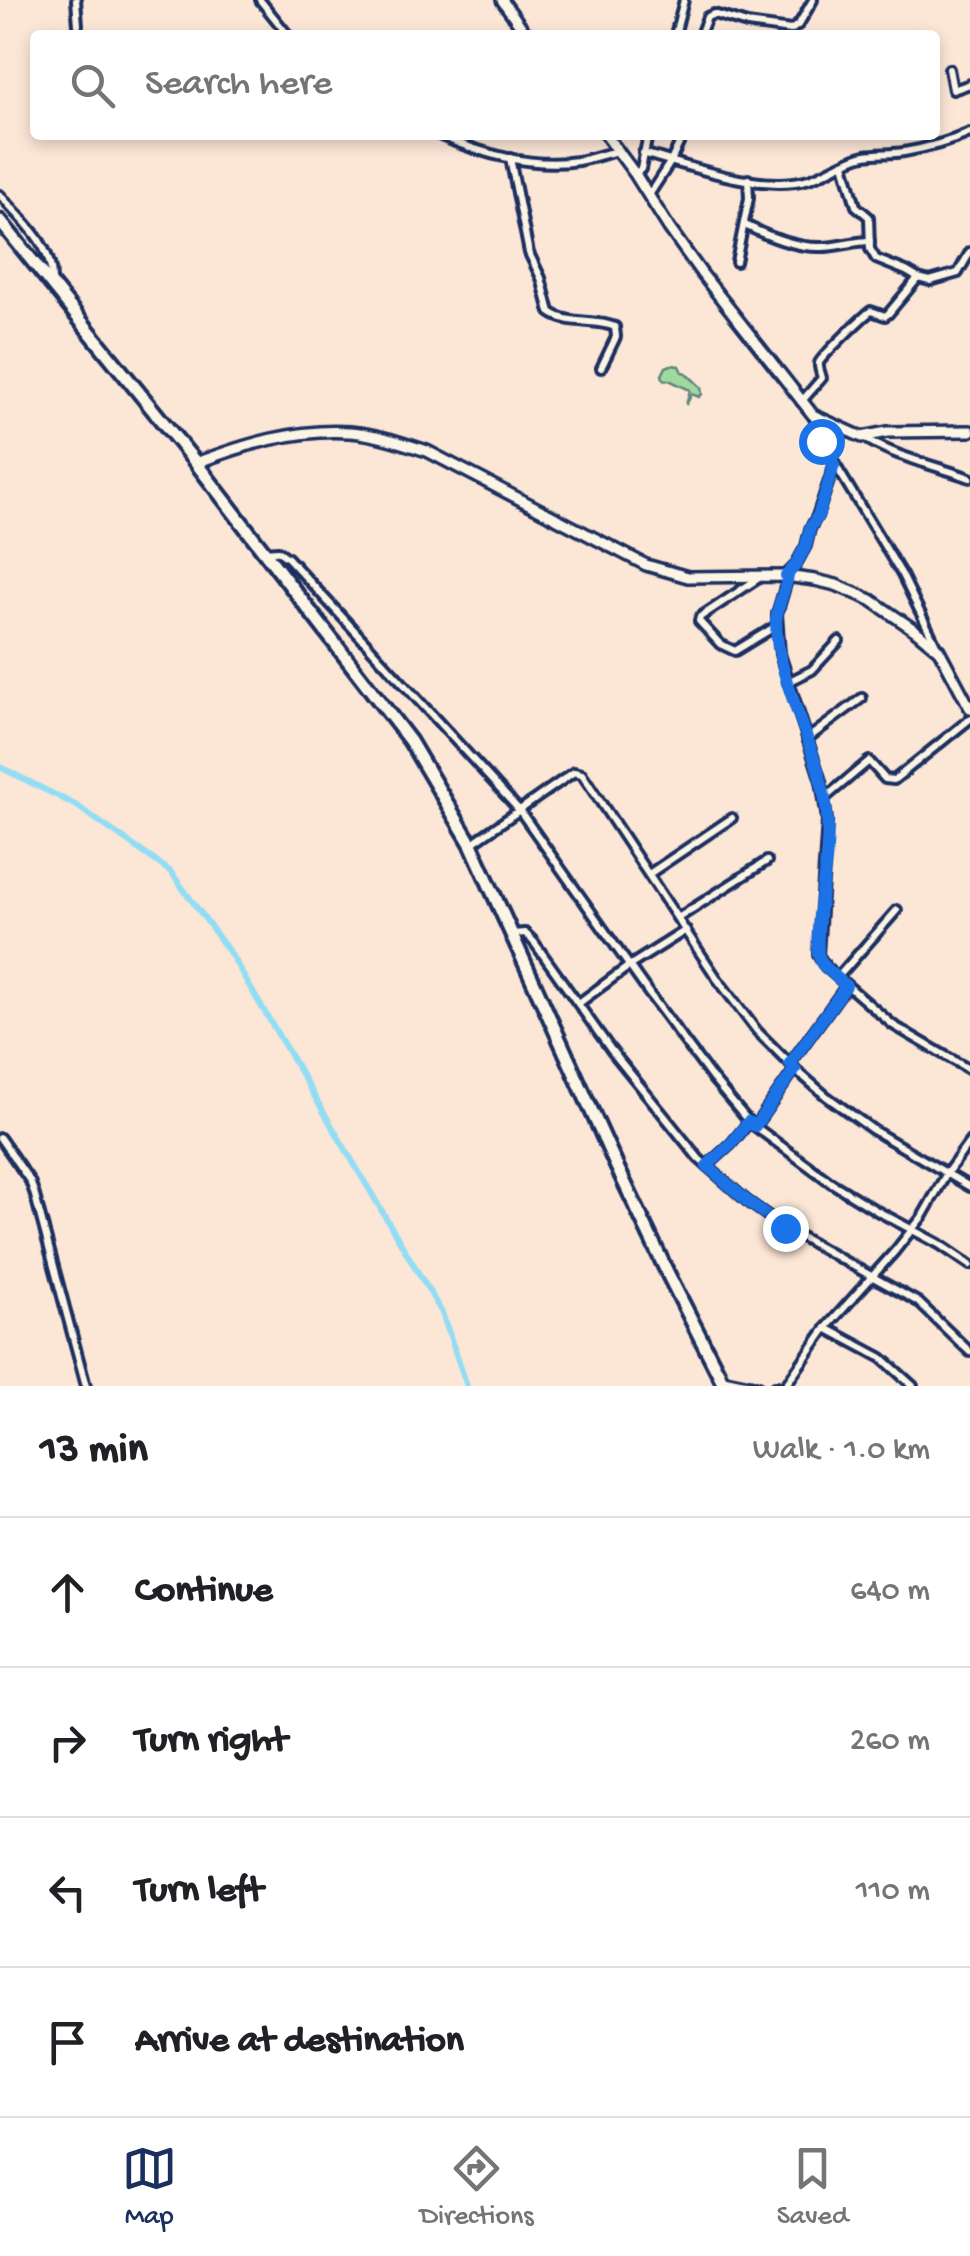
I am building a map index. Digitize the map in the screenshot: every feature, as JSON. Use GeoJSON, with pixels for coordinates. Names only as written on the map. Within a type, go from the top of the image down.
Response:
{"type":"FeatureCollection","features":[{"type":"Feature","properties":{"kind":"highway"},"geometry":{"type":"LineString","coordinates":[[0,222],[196,463],[410,741],[471,844],[634,1204],[723,1382]]}},
{"type":"Feature","properties":{"kind":"street"},"geometry":{"type":"LineString","coordinates":[[76,0],[78,25]]}},
{"type":"Feature","properties":{"kind":"street"},"geometry":{"type":"LineString","coordinates":[[260,0],[284,30]]}},
{"type":"Feature","properties":{"kind":"street"},"geometry":{"type":"LineString","coordinates":[[502,0],[524,30]]}},
{"type":"Feature","properties":{"kind":"street"},"geometry":{"type":"LineString","coordinates":[[676,30],[684,0]]}},
{"type":"Feature","properties":{"kind":"street"},"geometry":{"type":"LineString","coordinates":[[702,30],[707,18],[714,14],[791,30],[813,0]]}},
{"type":"Feature","properties":{"kind":"street"},"geometry":{"type":"LineString","coordinates":[[949,69],[952,90],[970,84]]}},
{"type":"Feature","properties":{"kind":"street"},"geometry":{"type":"LineString","coordinates":[[644,153],[748,180],[807,180],[866,155],[903,152],[970,133]]}},
{"type":"Feature","properties":{"kind":"street"},"geometry":{"type":"LineString","coordinates":[[452,140],[510,158],[577,161],[618,151]]}},
{"type":"Feature","properties":{"kind":"street"},"geometry":{"type":"LineString","coordinates":[[610,140],[636,174],[668,228],[813,415],[894,452],[970,478]]}},
{"type":"Feature","properties":{"kind":"street"},"geometry":{"type":"LineString","coordinates":[[636,174],[647,140]]}},
{"type":"Feature","properties":{"kind":"street"},"geometry":{"type":"LineString","coordinates":[[649,195],[680,140]]}},
{"type":"Feature","properties":{"kind":"street"},"geometry":{"type":"LineString","coordinates":[[510,158],[529,253],[550,312],[560,319],[616,327],[616,337],[601,368]]}},
{"type":"Feature","properties":{"kind":"street"},"geometry":{"type":"LineString","coordinates":[[844,164],[856,206],[869,217],[870,249],[876,259],[918,278],[936,280],[962,269],[970,252]]}},
{"type":"Feature","properties":{"kind":"street"},"geometry":{"type":"LineString","coordinates":[[736,262],[749,198],[748,180]]}},
{"type":"Feature","properties":{"kind":"street"},"geometry":{"type":"LineString","coordinates":[[0,195],[46,251],[52,266],[52,284]]}},
{"type":"Feature","properties":{"kind":"street"},"geometry":{"type":"LineString","coordinates":[[744,225],[820,248],[870,241]]}},
{"type":"Feature","properties":{"kind":"street"},"geometry":{"type":"LineString","coordinates":[[959,270],[970,274]]}},
{"type":"Feature","properties":{"kind":"street"},"geometry":{"type":"LineString","coordinates":[[801,402],[822,378],[820,359],[867,313],[888,314],[918,278]]}},
{"type":"Feature","properties":{"kind":"street"},"geometry":{"type":"LineString","coordinates":[[813,415],[821,441],[919,605],[970,708]]}},
{"type":"Feature","properties":{"kind":"street"},"geometry":{"type":"LineString","coordinates":[[862,437],[886,432],[970,431]]}},
{"type":"Feature","properties":{"kind":"street"},"geometry":{"type":"LineString","coordinates":[[196,463],[232,450],[308,433],[351,432],[398,442],[427,451],[646,565],[688,576],[787,576],[836,585],[871,600],[939,650]]}},
{"type":"Feature","properties":{"kind":"street"},"geometry":{"type":"LineString","coordinates":[[834,465],[806,546],[787,576],[776,626],[780,654],[825,798],[827,832],[818,949],[822,964],[846,986],[909,1036],[970,1070]]}},
{"type":"Feature","properties":{"kind":"street"},"geometry":{"type":"LineString","coordinates":[[263,553],[278,551],[288,558],[520,812],[712,1078],[752,1124],[830,1182],[970,1265]]}},
{"type":"Feature","properties":{"kind":"street"},"geometry":{"type":"LineString","coordinates":[[761,577],[700,617],[699,622],[720,644],[734,651],[776,626]]}},
{"type":"Feature","properties":{"kind":"street"},"geometry":{"type":"LineString","coordinates":[[788,682],[812,670],[839,642]]}},
{"type":"Feature","properties":{"kind":"street"},"geometry":{"type":"LineString","coordinates":[[807,739],[862,698]]}},
{"type":"Feature","properties":{"kind":"street"},"geometry":{"type":"LineString","coordinates":[[825,798],[869,762],[884,779],[894,780],[970,719]]}},
{"type":"Feature","properties":{"kind":"street"},"geometry":{"type":"LineString","coordinates":[[471,844],[578,772],[756,1030],[826,1096],[873,1130],[970,1187]]}},
{"type":"Feature","properties":{"kind":"street"},"geometry":{"type":"LineString","coordinates":[[649,874],[732,818]]}},
{"type":"Feature","properties":{"kind":"street"},"geometry":{"type":"LineString","coordinates":[[678,918],[766,861]]}},
{"type":"Feature","properties":{"kind":"street"},"geometry":{"type":"LineString","coordinates":[[838,977],[897,910]]}},
{"type":"Feature","properties":{"kind":"street"},"geometry":{"type":"LineString","coordinates":[[579,1004],[686,930]]}},
{"type":"Feature","properties":{"kind":"street"},"geometry":{"type":"LineString","coordinates":[[512,934],[528,936],[621,1063],[707,1166],[785,1228],[918,1302],[970,1352]]}},
{"type":"Feature","properties":{"kind":"street"},"geometry":{"type":"LineString","coordinates":[[707,1166],[752,1124],[846,986]]}},
{"type":"Feature","properties":{"kind":"street"},"geometry":{"type":"LineString","coordinates":[[0,1138],[34,1192],[86,1386]]}},
{"type":"Feature","properties":{"kind":"street"},"geometry":{"type":"LineString","coordinates":[[778,1386],[912,1228],[970,1141]]}},
{"type":"Feature","properties":{"kind":"street"},"geometry":{"type":"LineString","coordinates":[[826,1328],[882,1358],[913,1386]]}},
{"type":"Feature","properties":{"kind":"street"},"geometry":{"type":"LineString","coordinates":[[723,1382],[759,1386]]}},
{"type":"Feature","properties":{"kind":"green space"},"geometry":{"type":"Polygon","coordinates":[[[671,365],[679,366],[701,387],[702,394],[692,394],[686,405],[690,390],[664,380],[662,375],[671,365]]]}},
{"type":"Feature","properties":{"kind":"waterway"},"geometry":{"type":"LineString","coordinates":[[0,767],[77,806],[171,872],[230,953],[442,1313],[467,1386]]}},
{"type":"Feature","properties":{"kind":"route"},"geometry":{"type":"LineString","coordinates":[[785,1228],[707,1166],[748,1122],[755,1126],[795,1069],[790,1064],[846,986],[822,964],[818,954],[828,820],[825,798],[780,654],[776,626],[786,576],[806,546],[834,465],[821,441]]}}]}
